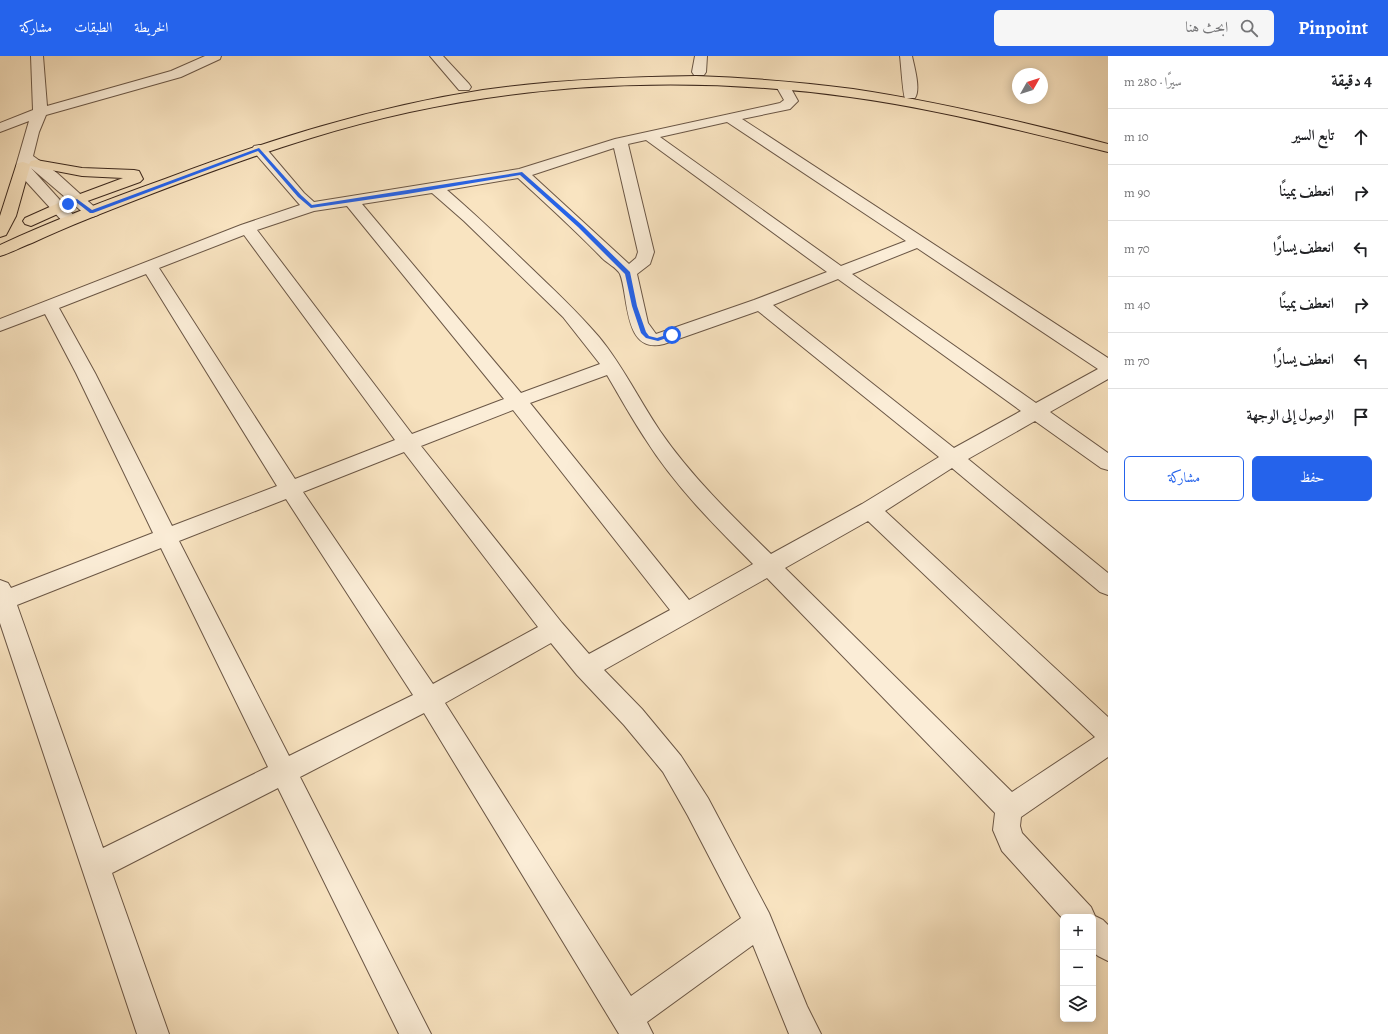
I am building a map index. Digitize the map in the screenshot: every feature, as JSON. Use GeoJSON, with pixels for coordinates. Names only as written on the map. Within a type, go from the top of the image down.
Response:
{"type":"FeatureCollection","features":[{"type":"Feature","properties":{"kind":"main road"},"geometry":{"type":"LineString","coordinates":[[187,161],[270,134],[371,106],[464,87],[542,77],[628,72],[699,72],[771,76],[910,95],[1008,114],[1108,137]]}},
{"type":"Feature","properties":{"kind":"main road"},"geometry":{"type":"LineString","coordinates":[[0,251],[70,220],[259,150],[365,119],[458,98],[502,91],[592,83],[694,80],[783,86],[875,98],[948,111],[1108,148]]}},
{"type":"Feature","properties":{"kind":"main road"},"geometry":{"type":"LineString","coordinates":[[29,163],[82,172],[149,174],[77,200],[9,229],[8,216],[29,163]]}},
{"type":"Feature","properties":{"kind":"street"},"geometry":{"type":"LineString","coordinates":[[37,56],[40,112],[32,132],[27,174],[58,209],[70,220]]}},
{"type":"Feature","properties":{"kind":"street"},"geometry":{"type":"LineString","coordinates":[[0,128],[40,112],[176,74],[215,56]]}},
{"type":"Feature","properties":{"kind":"street"},"geometry":{"type":"LineString","coordinates":[[436,56],[464,87]]}},
{"type":"Feature","properties":{"kind":"street"},"geometry":{"type":"LineString","coordinates":[[699,72],[701,56]]}},
{"type":"Feature","properties":{"kind":"street"},"geometry":{"type":"LineString","coordinates":[[906,56],[910,80],[910,95]]}},
{"type":"Feature","properties":{"kind":"street"},"geometry":{"type":"LineString","coordinates":[[0,324],[150,267],[247,228],[311,207],[521,173],[620,142],[777,108],[790,103],[791,100],[783,86]]}},
{"type":"Feature","properties":{"kind":"street"},"geometry":{"type":"LineString","coordinates":[[730,118],[1108,367]]}},
{"type":"Feature","properties":{"kind":"street"},"geometry":{"type":"LineString","coordinates":[[648,135],[1035,412],[1108,462]]}},
{"type":"Feature","properties":{"kind":"street"},"geometry":{"type":"LineString","coordinates":[[620,142],[646,252],[644,260],[628,273]]}},
{"type":"Feature","properties":{"kind":"street"},"geometry":{"type":"LineString","coordinates":[[259,150],[311,207]]}},
{"type":"Feature","properties":{"kind":"street"},"geometry":{"type":"LineString","coordinates":[[29,163],[92,212]]}},
{"type":"Feature","properties":{"kind":"street"},"geometry":{"type":"LineString","coordinates":[[521,173],[580,226],[628,273],[635,306],[644,333],[653,340],[658,340],[760,304],[840,271],[918,242]]}},
{"type":"Feature","properties":{"kind":"street"},"geometry":{"type":"LineString","coordinates":[[435,188],[470,218],[569,313],[594,343],[611,367],[653,436],[677,468],[734,531],[1010,809]]}},
{"type":"Feature","properties":{"kind":"street"},"geometry":{"type":"LineString","coordinates":[[351,201],[517,401],[686,613]]}},
{"type":"Feature","properties":{"kind":"street"},"geometry":{"type":"LineString","coordinates":[[247,228],[408,443],[554,630],[586,668],[633,716],[672,764],[698,807],[759,923],[805,1034]]}},
{"type":"Feature","properties":{"kind":"street"},"geometry":{"type":"LineString","coordinates":[[150,267],[291,490],[429,699],[632,1026],[759,923]]}},
{"type":"Feature","properties":{"kind":"street"},"geometry":{"type":"LineString","coordinates":[[760,304],[953,458],[1108,586]]}},
{"type":"Feature","properties":{"kind":"street"},"geometry":{"type":"LineString","coordinates":[[49,306],[91,384],[415,1034]]}},
{"type":"Feature","properties":{"kind":"street"},"geometry":{"type":"LineString","coordinates":[[153,1034],[2,595],[291,490],[517,401],[611,367]]}},
{"type":"Feature","properties":{"kind":"street"},"geometry":{"type":"LineString","coordinates":[[586,668],[870,510],[953,458],[1108,371]]}},
{"type":"Feature","properties":{"kind":"street"},"geometry":{"type":"LineString","coordinates":[[870,510],[1106,744],[1010,809],[1006,822],[1006,832],[1012,842],[1078,914]]}},
{"type":"Feature","properties":{"kind":"street"},"geometry":{"type":"LineString","coordinates":[[96,866],[429,699],[554,630]]}},
{"type":"Feature","properties":{"kind":"street"},"geometry":{"type":"LineString","coordinates":[[1096,933],[1108,946]]}},
{"type":"Feature","properties":{"kind":"route"},"geometry":{"type":"LineString","coordinates":[[68,204],[77,200],[92,212],[259,150],[311,207],[407,193],[521,173],[580,226],[628,273],[635,306],[644,333],[647,337],[653,340],[658,340],[672,335]]}}]}
